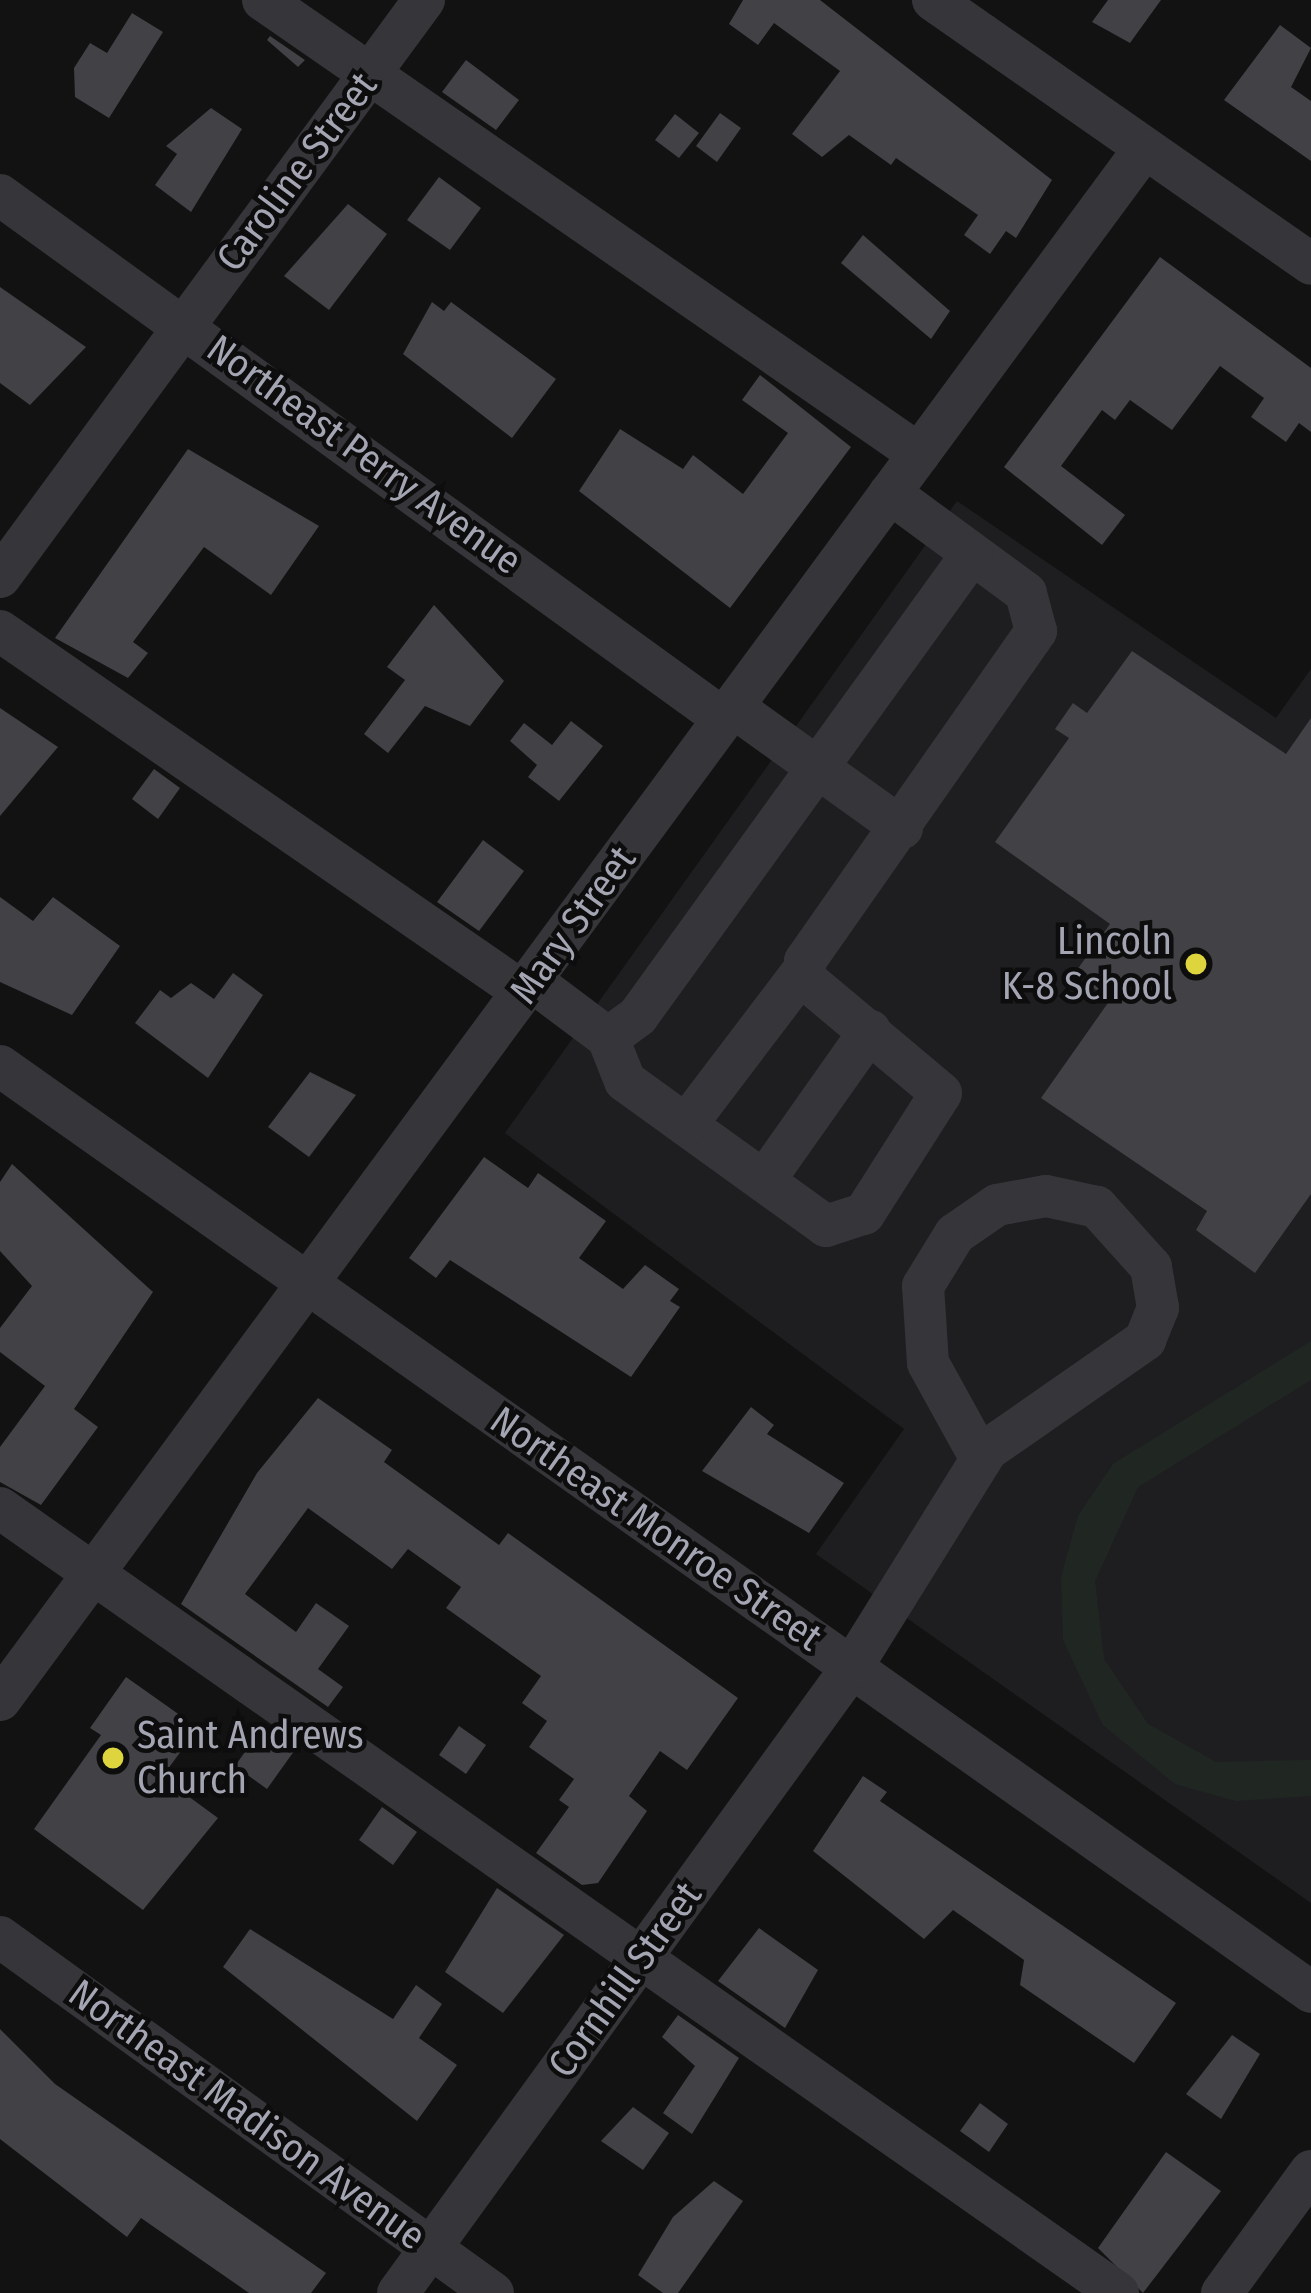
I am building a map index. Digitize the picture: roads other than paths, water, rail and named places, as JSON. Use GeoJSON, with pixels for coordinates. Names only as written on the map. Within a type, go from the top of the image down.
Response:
{"type":"FeatureCollection","features":[{"type":"Feature","properties":{"kind":"street"},"geometry":{"type":"LineString","coordinates":[[263,0],[919,454]]}},
{"type":"Feature","properties":{"kind":"street","name":"Caroline Street"},"geometry":{"type":"LineString","coordinates":[[0,577],[424,0]]}},
{"type":"Feature","properties":{"kind":"street"},"geometry":{"type":"LineString","coordinates":[[933,0],[1311,264]]}},
{"type":"Feature","properties":{"kind":"street","name":"Mary Street"},"geometry":{"type":"LineString","coordinates":[[0,1700],[1144,149]]}},
{"type":"Feature","properties":{"kind":"street","name":"Northeast Perry Avenue"},"geometry":{"type":"LineString","coordinates":[[0,195],[728,713],[816,766],[902,828]]}},
{"type":"Feature","properties":{"kind":"street"},"geometry":{"type":"LineString","coordinates":[[686,1125],[802,972],[1033,643],[1026,593],[890,494]]}},
{"type":"Feature","properties":{"kind":"street"},"geometry":{"type":"LineString","coordinates":[[608,1038],[638,1016],[972,554]]}},
{"type":"Feature","properties":{"kind":"street"},"geometry":{"type":"LineString","coordinates":[[0,631],[608,1038],[626,1081],[826,1226],[864,1214],[942,1100],[802,972]]}},
{"type":"Feature","properties":{"kind":"street"},"geometry":{"type":"LineString","coordinates":[[764,1181],[870,1031]]}},
{"type":"Feature","properties":{"kind":"street","name":"Northeast Monroe Street"},"geometry":{"type":"LineString","coordinates":[[0,1066],[1311,1992]]}},
{"type":"Feature","properties":{"kind":"street"},"geometry":{"type":"LineString","coordinates":[[1046,1196],[1097,1207],[1151,1267],[1155,1324],[1131,1357],[1015,1426],[981,1460],[928,1363],[923,1286],[955,1234],[997,1205],[1046,1196]]}},
{"type":"Feature","properties":{"kind":"street","name":"Cornhill Street"},"geometry":{"type":"LineString","coordinates":[[398,2293],[852,1667],[981,1460]]}},
{"type":"Feature","properties":{"kind":"street"},"geometry":{"type":"LineString","coordinates":[[0,1508],[637,1963],[1118,2293]]}},
{"type":"Feature","properties":{"kind":"street","name":"Northeast Madison Avenue"},"geometry":{"type":"LineString","coordinates":[[0,1937],[493,2293]]}},
{"type":"Feature","properties":{"kind":"street"},"geometry":{"type":"LineString","coordinates":[[1222,2293],[1311,2171]]}},
{"type":"Feature","properties":{"kind":"place","name":"Lincoln K-8 School"},"geometry":{"type":"Point","coordinates":[1196,964]}},
{"type":"Feature","properties":{"kind":"place","name":"Saint Andrews Church"},"geometry":{"type":"Point","coordinates":[113,1758]}}]}
